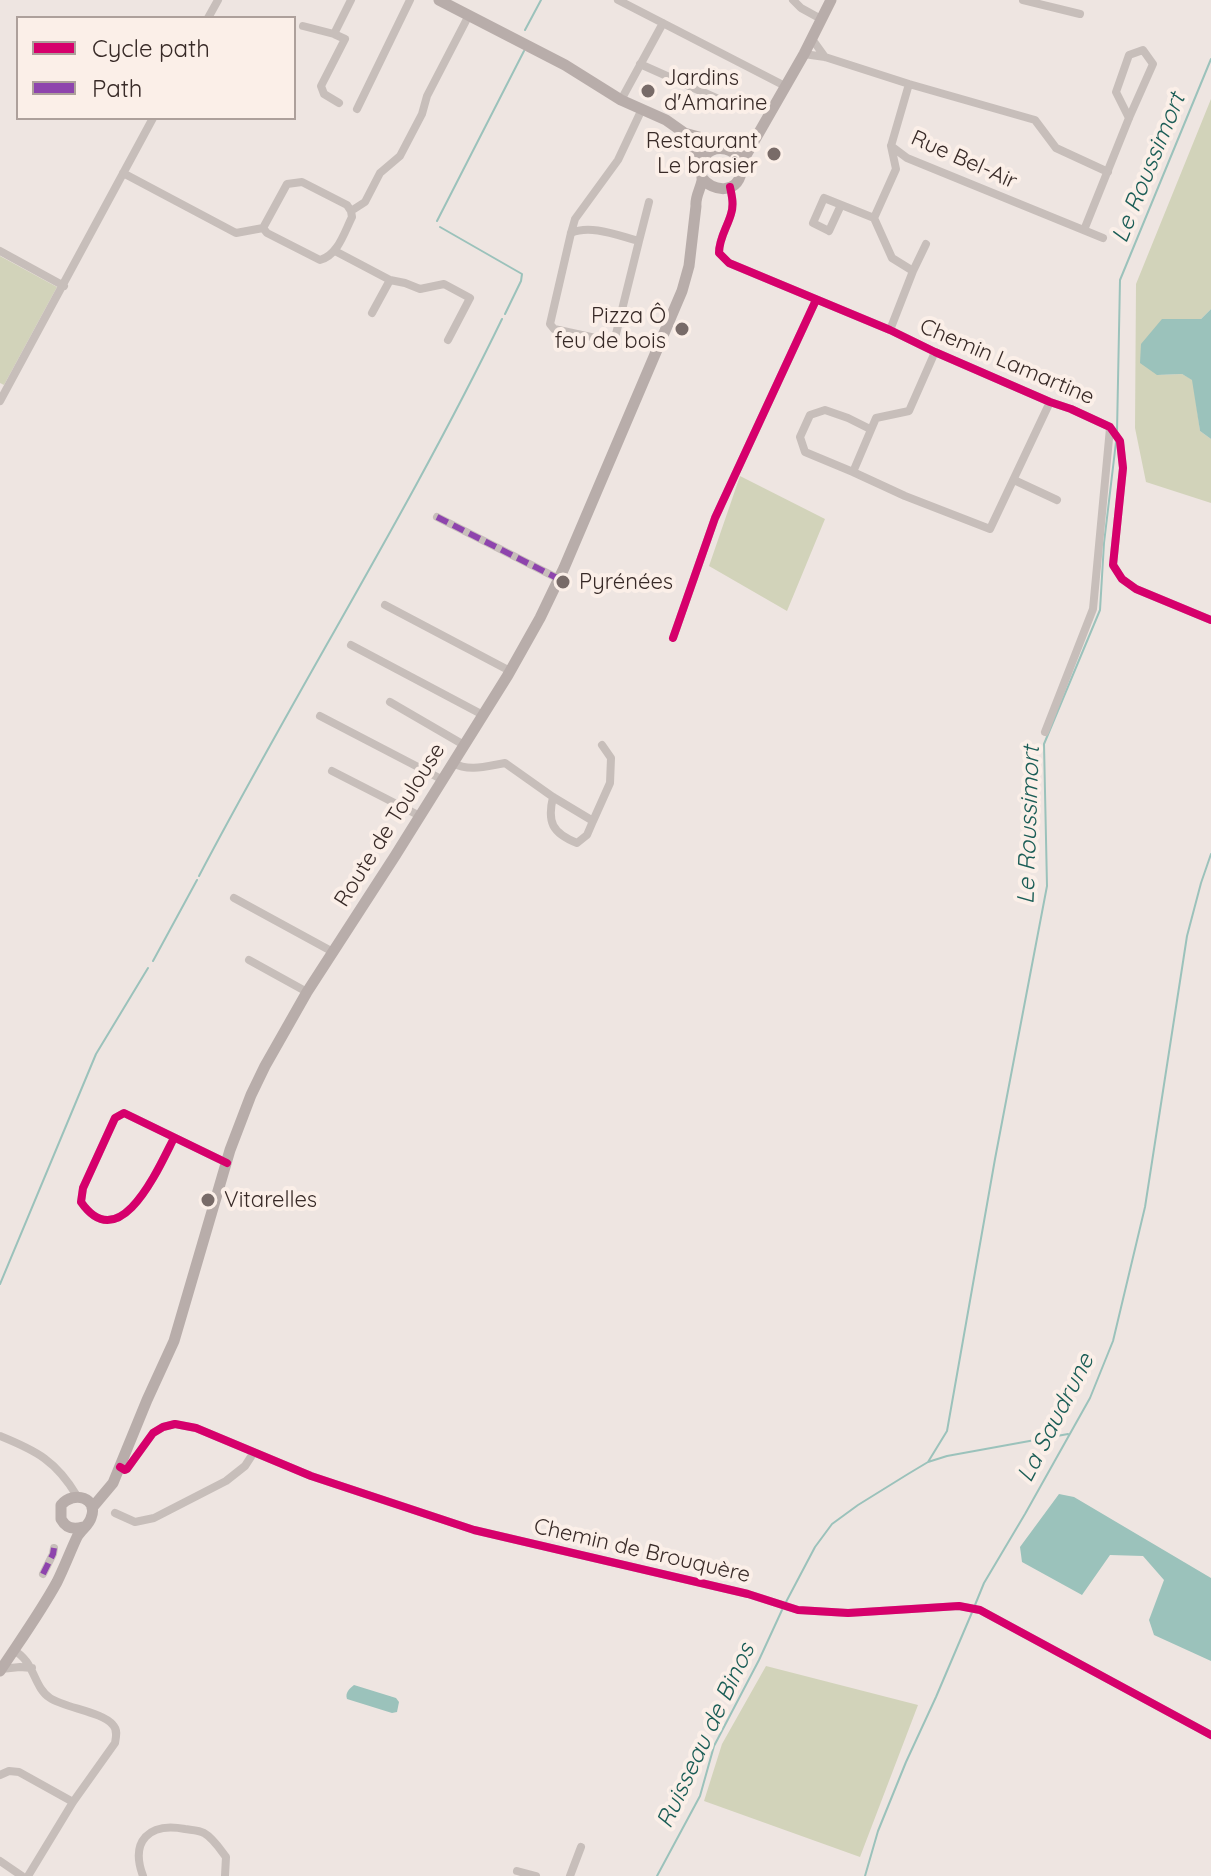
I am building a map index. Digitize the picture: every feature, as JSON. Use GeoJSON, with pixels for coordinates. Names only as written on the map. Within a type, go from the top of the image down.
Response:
{"type":"FeatureCollection","features":[{"type":"Feature","properties":{"kind":"main road"},"geometry":{"type":"LineString","coordinates":[[439,0],[565,65],[621,100],[717,148],[733,152],[741,164]]}},
{"type":"Feature","properties":{"kind":"main road"},"geometry":{"type":"LineString","coordinates":[[717,148],[710,151],[700,168],[702,178],[720,190],[738,180],[741,164],[831,0]]}},
{"type":"Feature","properties":{"kind":"main road"},"geometry":{"type":"LineString","coordinates":[[683,132],[702,161]]}},
{"type":"Feature","properties":{"kind":"main road"},"geometry":{"type":"LineString","coordinates":[[733,152],[757,136]]}},
{"type":"Feature","properties":{"kind":"main road","name":"Route de Toulouse"},"geometry":{"type":"LineString","coordinates":[[84,1501],[113,1483],[174,1341],[227,1163],[251,1095],[265,1066],[307,992],[510,671],[559,579],[682,291],[689,266],[695,201],[702,178]]}},
{"type":"Feature","properties":{"kind":"main road"},"geometry":{"type":"LineString","coordinates":[[696,206],[711,194],[713,188]]}},
{"type":"Feature","properties":{"kind":"main road"},"geometry":{"type":"LineString","coordinates":[[0,1670],[57,1582],[83,1527],[92,1517],[84,1501],[64,1502],[60,1510],[69,1533],[62,1569]]}},
{"type":"Feature","properties":{"kind":"main road"},"geometry":{"type":"LineString","coordinates":[[67,1526],[83,1527]]}},
{"type":"Feature","properties":{"kind":"street"},"geometry":{"type":"LineString","coordinates":[[334,34],[351,0]]}},
{"type":"Feature","properties":{"kind":"street"},"geometry":{"type":"LineString","coordinates":[[357,109],[410,0]]}},
{"type":"Feature","properties":{"kind":"street"},"geometry":{"type":"LineString","coordinates":[[618,0],[785,86]]}},
{"type":"Feature","properties":{"kind":"street"},"geometry":{"type":"LineString","coordinates":[[793,0],[821,19]]}},
{"type":"Feature","properties":{"kind":"street"},"geometry":{"type":"LineString","coordinates":[[1023,0],[1080,14]]}},
{"type":"Feature","properties":{"kind":"street"},"geometry":{"type":"LineString","coordinates":[[351,211],[365,202],[380,173],[400,156],[469,15]]}},
{"type":"Feature","properties":{"kind":"street"},"geometry":{"type":"LineString","coordinates":[[621,100],[663,23]]}},
{"type":"Feature","properties":{"kind":"street"},"geometry":{"type":"LineString","coordinates":[[303,26],[345,39],[321,86],[324,94],[339,103]]}},
{"type":"Feature","properties":{"kind":"street"},"geometry":{"type":"LineString","coordinates":[[812,39],[825,57]]}},
{"type":"Feature","properties":{"kind":"street"},"geometry":{"type":"LineString","coordinates":[[1084,230],[1153,64],[1143,50],[1129,55],[1116,92],[1129,118]]}},
{"type":"Feature","properties":{"kind":"street"},"geometry":{"type":"LineString","coordinates":[[804,54],[825,57],[1035,120],[1056,148],[1108,172]]}},
{"type":"Feature","properties":{"kind":"street"},"geometry":{"type":"LineString","coordinates":[[640,64],[734,106]]}},
{"type":"Feature","properties":{"kind":"street","name":"Rue Bel-Air"},"geometry":{"type":"LineString","coordinates":[[909,84],[891,146],[907,158],[1103,238]]}},
{"type":"Feature","properties":{"kind":"street"},"geometry":{"type":"LineString","coordinates":[[642,109],[618,160],[575,219],[550,324],[554,329],[614,342],[649,202]]}},
{"type":"Feature","properties":{"kind":"street"},"geometry":{"type":"LineString","coordinates":[[0,401],[152,120]]}},
{"type":"Feature","properties":{"kind":"street"},"geometry":{"type":"LineString","coordinates":[[874,218],[896,169],[891,146]]}},
{"type":"Feature","properties":{"kind":"street"},"geometry":{"type":"LineString","coordinates":[[123,173],[236,233],[263,228]]}},
{"type":"Feature","properties":{"kind":"street"},"geometry":{"type":"LineString","coordinates":[[302,182],[347,205],[352,217],[335,251],[328,258],[320,260],[267,233],[263,228],[287,184],[302,182]]}},
{"type":"Feature","properties":{"kind":"street","name":"Chemin Lamartine"},"geometry":{"type":"LineString","coordinates":[[730,187],[733,204],[719,242],[719,253],[729,263],[1110,427],[1120,441],[1123,468],[1113,565],[1122,579],[1136,589],[1211,620]]}},
{"type":"Feature","properties":{"kind":"street"},"geometry":{"type":"LineString","coordinates":[[841,205],[874,218],[892,258],[913,271]]}},
{"type":"Feature","properties":{"kind":"street"},"geometry":{"type":"LineString","coordinates":[[581,212],[583,225],[588,229]]}},
{"type":"Feature","properties":{"kind":"street"},"geometry":{"type":"LineString","coordinates":[[571,233],[588,229],[639,241]]}},
{"type":"Feature","properties":{"kind":"street"},"geometry":{"type":"LineString","coordinates":[[890,330],[926,244]]}},
{"type":"Feature","properties":{"kind":"street"},"geometry":{"type":"LineString","coordinates":[[0,251],[64,286]]}},
{"type":"Feature","properties":{"kind":"street"},"geometry":{"type":"LineString","coordinates":[[335,251],[390,280],[420,289],[444,284],[470,298],[448,340]]}},
{"type":"Feature","properties":{"kind":"street"},"geometry":{"type":"LineString","coordinates":[[372,313],[390,280]]}},
{"type":"Feature","properties":{"kind":"street"},"geometry":{"type":"LineString","coordinates":[[673,638],[715,518],[816,300]]}},
{"type":"Feature","properties":{"kind":"street"},"geometry":{"type":"LineString","coordinates":[[853,472],[876,418],[909,411],[935,352]]}},
{"type":"Feature","properties":{"kind":"street"},"geometry":{"type":"LineString","coordinates":[[870,429],[825,410],[810,415],[800,437],[805,452],[990,529],[1050,402]]}},
{"type":"Feature","properties":{"kind":"street"},"geometry":{"type":"LineString","coordinates":[[1045,732],[1093,609],[1110,427]]}},
{"type":"Feature","properties":{"kind":"street"},"geometry":{"type":"LineString","coordinates":[[1014,480],[1057,500]]}},
{"type":"Feature","properties":{"kind":"street"},"geometry":{"type":"LineString","coordinates":[[437,517],[559,579]]}},
{"type":"Feature","properties":{"kind":"street"},"geometry":{"type":"LineString","coordinates":[[385,605],[510,671]]}},
{"type":"Feature","properties":{"kind":"street"},"geometry":{"type":"LineString","coordinates":[[351,645],[483,715]]}},
{"type":"Feature","properties":{"kind":"street"},"geometry":{"type":"LineString","coordinates":[[390,702],[464,745]]}},
{"type":"Feature","properties":{"kind":"street"},"geometry":{"type":"LineString","coordinates":[[320,716],[443,780]]}},
{"type":"Feature","properties":{"kind":"street"},"geometry":{"type":"LineString","coordinates":[[553,797],[551,824],[563,837],[577,843],[587,835],[610,783],[611,758],[602,745]]}},
{"type":"Feature","properties":{"kind":"street"},"geometry":{"type":"LineString","coordinates":[[453,763],[471,769],[505,763],[593,821]]}},
{"type":"Feature","properties":{"kind":"street"},"geometry":{"type":"LineString","coordinates":[[332,771],[420,816]]}},
{"type":"Feature","properties":{"kind":"street"},"geometry":{"type":"LineString","coordinates":[[234,898],[333,952]]}},
{"type":"Feature","properties":{"kind":"street"},"geometry":{"type":"LineString","coordinates":[[249,960],[307,992]]}},
{"type":"Feature","properties":{"kind":"street"},"geometry":{"type":"LineString","coordinates":[[174,1138],[141,1198],[129,1212],[116,1220],[89,1214],[81,1202],[83,1188],[115,1118],[124,1113],[227,1163]]}},
{"type":"Feature","properties":{"kind":"street","name":"Chemin de Brouquère"},"geometry":{"type":"LineString","coordinates":[[120,1467],[127,1469],[153,1433],[175,1424],[196,1428],[311,1476],[474,1530],[748,1594],[798,1610],[848,1613],[959,1606],[980,1610],[1211,1735]]}},
{"type":"Feature","properties":{"kind":"street"},"geometry":{"type":"LineString","coordinates":[[0,1436],[33,1450],[57,1469],[84,1501]]}},
{"type":"Feature","properties":{"kind":"street"},"geometry":{"type":"LineString","coordinates":[[115,1513],[135,1522],[154,1518],[226,1481],[245,1466],[254,1452]]}},
{"type":"Feature","properties":{"kind":"street"},"geometry":{"type":"LineString","coordinates":[[57,1469],[62,1481],[64,1502]]}},
{"type":"Feature","properties":{"kind":"street"},"geometry":{"type":"LineString","coordinates":[[43,1574],[54,1548]]}},
{"type":"Feature","properties":{"kind":"street"},"geometry":{"type":"LineString","coordinates":[[0,1861],[25,1876],[115,1743],[116,1731],[113,1723],[52,1700],[43,1691],[32,1668],[13,1650]]}},
{"type":"Feature","properties":{"kind":"street"},"geometry":{"type":"LineString","coordinates":[[0,1670],[32,1668]]}},
{"type":"Feature","properties":{"kind":"street"},"geometry":{"type":"LineString","coordinates":[[0,1775],[9,1771],[19,1772],[73,1802]]}},
{"type":"Feature","properties":{"kind":"street"},"geometry":{"type":"LineString","coordinates":[[143,1876],[138,1859],[140,1844],[151,1832],[178,1828],[203,1833],[217,1845],[226,1857],[225,1876]]}},
{"type":"Feature","properties":{"kind":"street"},"geometry":{"type":"LineString","coordinates":[[570,1876],[581,1847]]}},
{"type":"Feature","properties":{"kind":"street"},"geometry":{"type":"LineString","coordinates":[[517,1871],[536,1876]]}},
{"type":"Feature","properties":{"kind":"green space"},"geometry":{"type":"Polygon","coordinates":[[[1211,99],[1211,309],[1157,375],[1182,374],[1193,380],[1200,431],[1211,439],[1211,503],[1146,482],[1135,428],[1136,284],[1211,99]]]}},
{"type":"Feature","properties":{"kind":"green space"},"geometry":{"type":"Polygon","coordinates":[[[0,256],[57,287],[4,385],[0,383],[0,256]]]}},
{"type":"Feature","properties":{"kind":"green space"},"geometry":{"type":"Polygon","coordinates":[[[740,476],[825,519],[787,611],[709,566],[740,476]]]}},
{"type":"Feature","properties":{"kind":"green space"},"geometry":{"type":"Polygon","coordinates":[[[766,1666],[918,1705],[860,1857],[704,1801],[722,1744],[766,1666]]]}},
{"type":"Feature","properties":{"kind":"water"},"geometry":{"type":"Polygon","coordinates":[[[1211,309],[1211,439],[1200,431],[1192,380],[1182,374],[1157,375],[1140,363],[1141,344],[1162,319],[1201,319],[1211,309]]]}},
{"type":"Feature","properties":{"kind":"water"},"geometry":{"type":"Polygon","coordinates":[[[1059,1494],[1074,1497],[1211,1578],[1211,1661],[1154,1635],[1149,1620],[1164,1580],[1143,1556],[1110,1555],[1082,1595],[1022,1562],[1020,1547],[1059,1494]]]}},
{"type":"Feature","properties":{"kind":"water"},"geometry":{"type":"Polygon","coordinates":[[[354,1685],[396,1698],[399,1702],[397,1712],[347,1699],[348,1691],[354,1685]]]}},
{"type":"Feature","properties":{"kind":"waterway"},"geometry":{"type":"LineString","coordinates":[[525,30],[541,0]]}},
{"type":"Feature","properties":{"kind":"waterway"},"geometry":{"type":"LineString","coordinates":[[437,221],[524,51]]}},
{"type":"Feature","properties":{"kind":"waterway","name":"Le Roussimort"},"geometry":{"type":"LineString","coordinates":[[1117,432],[1120,280],[1211,59]]}},
{"type":"Feature","properties":{"kind":"waterway"},"geometry":{"type":"LineString","coordinates":[[440,227],[522,274],[505,314]]}},
{"type":"Feature","properties":{"kind":"waterway"},"geometry":{"type":"LineString","coordinates":[[199,876],[430,460],[502,319]]}},
{"type":"Feature","properties":{"kind":"waterway","name":"Le Roussimort"},"geometry":{"type":"LineString","coordinates":[[928,1462],[947,1431],[1047,886],[1044,744],[1100,610],[1116,442]]}},
{"type":"Feature","properties":{"kind":"waterway","name":"La Saudrune"},"geometry":{"type":"LineString","coordinates":[[975,1605],[984,1583],[1090,1398],[1113,1341],[1145,1207],[1187,936],[1211,854]]}},
{"type":"Feature","properties":{"kind":"waterway"},"geometry":{"type":"LineString","coordinates":[[153,961],[197,880]]}},
{"type":"Feature","properties":{"kind":"waterway"},"geometry":{"type":"LineString","coordinates":[[0,1284],[96,1054],[148,968]]}},
{"type":"Feature","properties":{"kind":"waterway","name":"Ruisseau de Binos"},"geometry":{"type":"LineString","coordinates":[[786,1602],[815,1547],[832,1524],[928,1462],[1068,1434]]}},
{"type":"Feature","properties":{"kind":"waterway","name":"Ruisseau de Binos"},"geometry":{"type":"LineString","coordinates":[[657,1876],[700,1796],[714,1746],[782,1610]]}},
{"type":"Feature","properties":{"kind":"waterway","name":"La Saudrune"},"geometry":{"type":"LineString","coordinates":[[865,1876],[878,1831],[906,1762],[973,1610]]}},
{"type":"Feature","properties":{"kind":"marked path"},"geometry":{"type":"LineString","coordinates":[[437,517],[559,579]]}},
{"type":"Feature","properties":{"kind":"marked path"},"geometry":{"type":"LineString","coordinates":[[43,1574],[54,1548]]}},
{"type":"Feature","properties":{"kind":"cycle path"},"geometry":{"type":"LineString","coordinates":[[730,187],[732,211],[719,248],[719,253],[729,263],[1110,427],[1120,441],[1123,468],[1113,565],[1122,579],[1136,589],[1211,620]]}},
{"type":"Feature","properties":{"kind":"cycle path"},"geometry":{"type":"LineString","coordinates":[[673,638],[715,518],[816,300]]}},
{"type":"Feature","properties":{"kind":"cycle path"},"geometry":{"type":"LineString","coordinates":[[174,1138],[148,1187],[123,1215],[110,1220],[96,1217],[81,1202],[83,1188],[115,1118],[124,1113],[227,1163]]}},
{"type":"Feature","properties":{"kind":"cycle path"},"geometry":{"type":"LineString","coordinates":[[120,1467],[127,1469],[153,1433],[175,1424],[196,1428],[311,1476],[474,1530],[748,1594],[798,1610],[848,1613],[959,1606],[980,1610],[1211,1735]]}},
{"type":"Feature","properties":{"kind":"place","name":"Jardins d'Amarine"},"geometry":{"type":"Point","coordinates":[648,91]}},
{"type":"Feature","properties":{"kind":"place","name":"Restaurant Le brasier"},"geometry":{"type":"Point","coordinates":[774,154]}},
{"type":"Feature","properties":{"kind":"place","name":"Pizza Ô feu de bois"},"geometry":{"type":"Point","coordinates":[682,329]}},
{"type":"Feature","properties":{"kind":"place","name":"Pyrénées"},"geometry":{"type":"Point","coordinates":[563,582]}},
{"type":"Feature","properties":{"kind":"place","name":"Vitarelles"},"geometry":{"type":"Point","coordinates":[208,1200]}}]}
